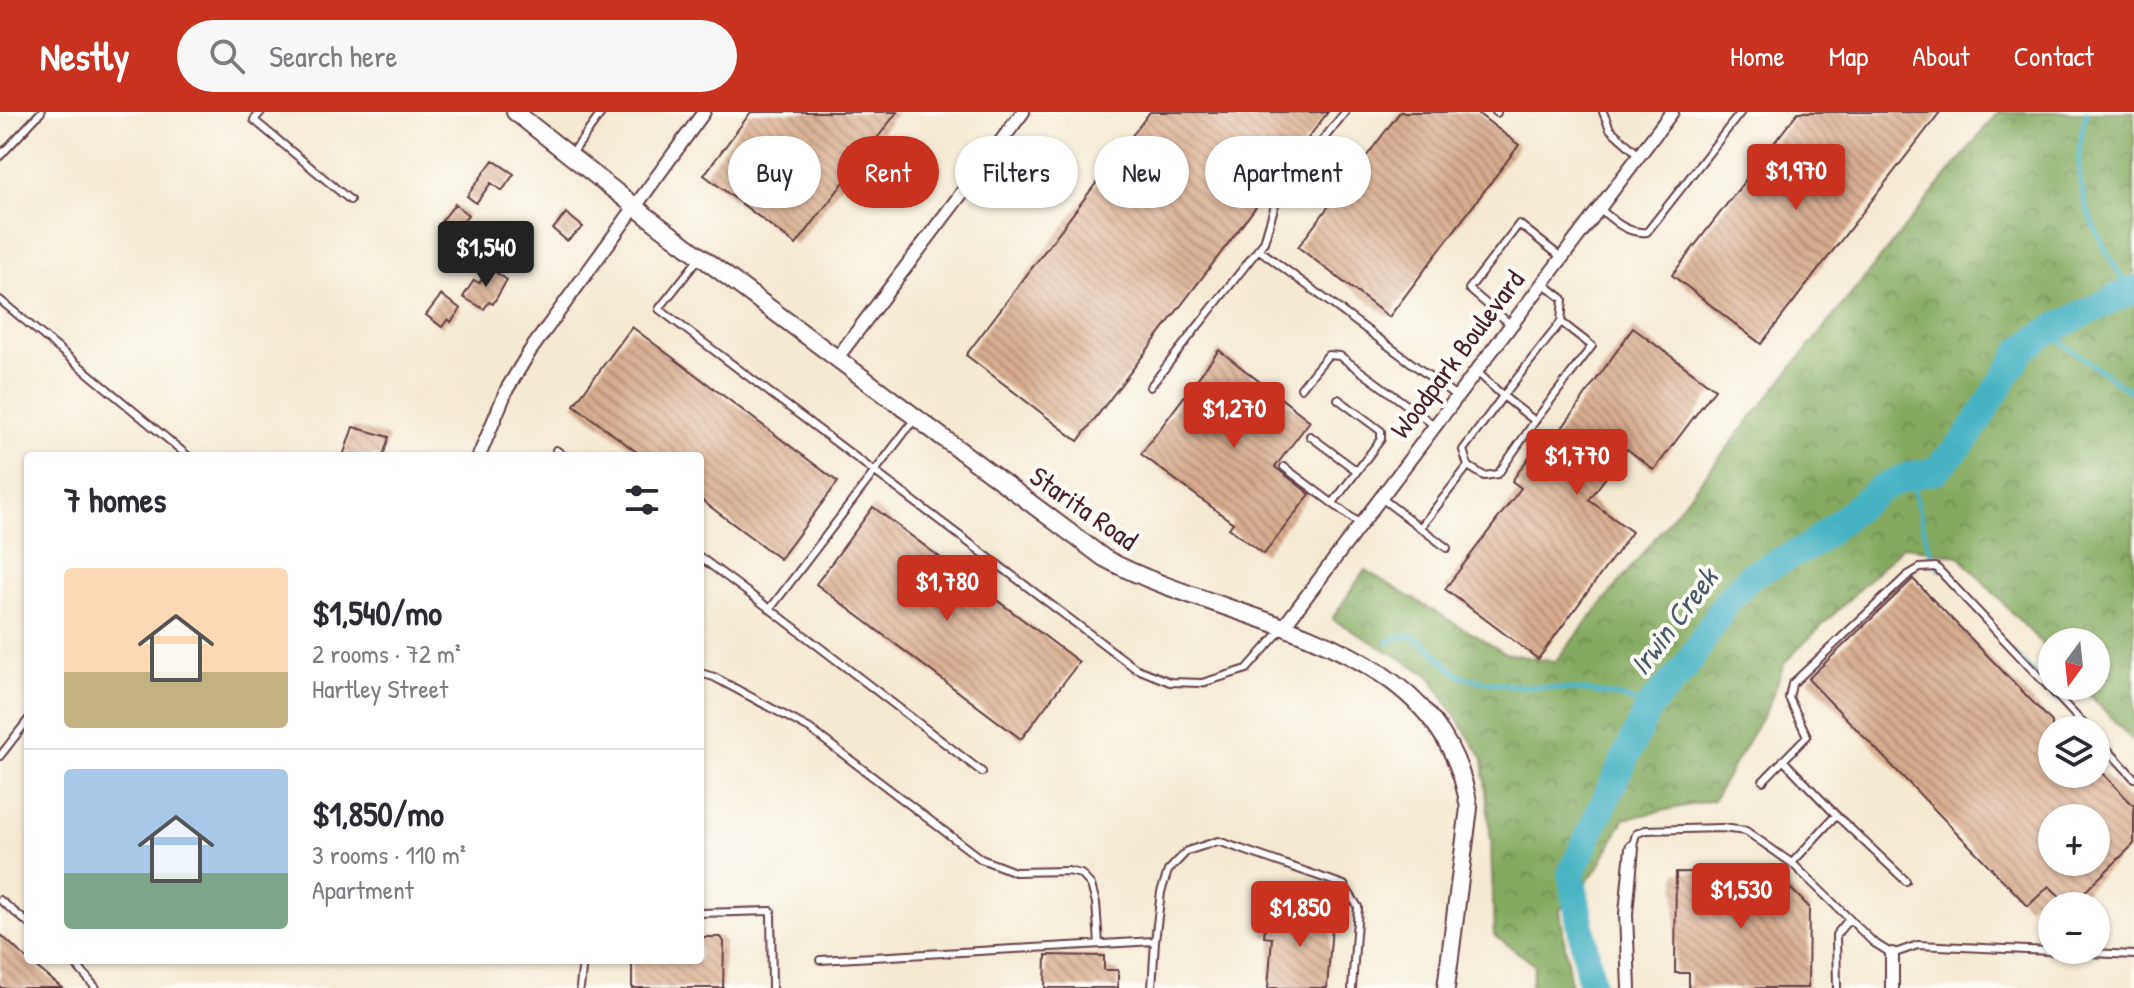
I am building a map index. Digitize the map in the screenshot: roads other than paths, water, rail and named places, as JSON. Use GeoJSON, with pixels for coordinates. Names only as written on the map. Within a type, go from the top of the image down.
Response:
{"type":"FeatureCollection","features":[{"type":"Feature","properties":{"kind":"street","name":"Starita Road"},"geometry":{"type":"LineString","coordinates":[[515,112],[701,256],[1104,558],[1147,580],[1332,645],[1381,675],[1413,700],[1451,748],[1465,783],[1469,808],[1446,988]]}},
{"type":"Feature","properties":{"kind":"street"},"geometry":{"type":"LineString","coordinates":[[481,452],[507,389],[530,351],[704,112]]}},
{"type":"Feature","properties":{"kind":"street"},"geometry":{"type":"LineString","coordinates":[[837,358],[1023,112]]}},
{"type":"Feature","properties":{"kind":"street","name":"Woodpark Boulevard"},"geometry":{"type":"LineString","coordinates":[[1284,626],[1541,281],[1672,112]]}},
{"type":"Feature","properties":{"kind":"street"},"geometry":{"type":"LineString","coordinates":[[1629,988],[1626,914],[1632,848]]}},
{"type":"Feature","properties":{"kind":"street"},"geometry":{"type":"LineString","coordinates":[[1892,954],[1892,988]]}},
{"type":"Feature","properties":{"kind":"lane"},"geometry":{"type":"LineString","coordinates":[[0,156],[41,112]]}},
{"type":"Feature","properties":{"kind":"lane"},"geometry":{"type":"LineString","coordinates":[[261,112],[254,120],[350,200]]}},
{"type":"Feature","properties":{"kind":"lane"},"geometry":{"type":"LineString","coordinates":[[571,155],[602,112]]}},
{"type":"Feature","properties":{"kind":"lane"},"geometry":{"type":"LineString","coordinates":[[1150,387],[1258,249],[1277,198],[1345,112]]}},
{"type":"Feature","properties":{"kind":"lane"},"geometry":{"type":"LineString","coordinates":[[1603,112],[1610,129],[1639,155]]}},
{"type":"Feature","properties":{"kind":"lane"},"geometry":{"type":"LineString","coordinates":[[1599,208],[1622,227],[1636,233],[1647,232],[1741,112]]}},
{"type":"Feature","properties":{"kind":"lane"},"geometry":{"type":"LineString","coordinates":[[1510,324],[1469,289],[1519,224],[1561,257]]}},
{"type":"Feature","properties":{"kind":"lane"},"geometry":{"type":"LineString","coordinates":[[1258,249],[1456,396]]}},
{"type":"Feature","properties":{"kind":"lane"},"geometry":{"type":"LineString","coordinates":[[701,256],[659,309],[1135,668],[1170,682],[1202,683],[1247,669],[1284,626]]}},
{"type":"Feature","properties":{"kind":"lane"},"geometry":{"type":"LineString","coordinates":[[1541,281],[1563,299],[1561,322],[1463,450],[1468,466],[1484,476],[1498,474],[1592,346],[1561,322]]}},
{"type":"Feature","properties":{"kind":"lane"},"geometry":{"type":"LineString","coordinates":[[0,300],[183,452]]}},
{"type":"Feature","properties":{"kind":"lane"},"geometry":{"type":"LineString","coordinates":[[1301,388],[1328,355],[1340,356],[1434,425]]}},
{"type":"Feature","properties":{"kind":"lane"},"geometry":{"type":"LineString","coordinates":[[1475,370],[1535,421]]}},
{"type":"Feature","properties":{"kind":"lane"},"geometry":{"type":"LineString","coordinates":[[1333,503],[1381,439],[1381,431],[1338,399]]}},
{"type":"Feature","properties":{"kind":"lane"},"geometry":{"type":"LineString","coordinates":[[770,609],[916,417]]}},
{"type":"Feature","properties":{"kind":"lane"},"geometry":{"type":"LineString","coordinates":[[1310,436],[1357,471]]}},
{"type":"Feature","properties":{"kind":"lane"},"geometry":{"type":"LineString","coordinates":[[1420,528],[1468,466]]}},
{"type":"Feature","properties":{"kind":"lane"},"geometry":{"type":"LineString","coordinates":[[1284,467],[1360,524]]}},
{"type":"Feature","properties":{"kind":"lane"},"geometry":{"type":"LineString","coordinates":[[1380,497],[1447,548]]}},
{"type":"Feature","properties":{"kind":"lane"},"geometry":{"type":"LineString","coordinates":[[704,560],[982,772]]}},
{"type":"Feature","properties":{"kind":"lane"},"geometry":{"type":"LineString","coordinates":[[1763,781],[1807,736],[1789,698],[1792,684],[1908,575],[1929,566],[1936,567],[2076,716]]}},
{"type":"Feature","properties":{"kind":"lane"},"geometry":{"type":"LineString","coordinates":[[704,674],[810,729],[981,859],[1015,872],[1068,871],[1081,874],[1091,885],[1096,903],[1099,944]]}},
{"type":"Feature","properties":{"kind":"lane"},"geometry":{"type":"LineString","coordinates":[[0,756],[24,725]]}},
{"type":"Feature","properties":{"kind":"lane"},"geometry":{"type":"LineString","coordinates":[[2110,752],[2134,778]]}},
{"type":"Feature","properties":{"kind":"lane"},"geometry":{"type":"LineString","coordinates":[[1783,760],[1906,881]]}},
{"type":"Feature","properties":{"kind":"lane"},"geometry":{"type":"LineString","coordinates":[[1793,864],[1836,815]]}},
{"type":"Feature","properties":{"kind":"lane"},"geometry":{"type":"LineString","coordinates":[[1632,848],[1636,834],[1645,830],[1722,828],[1746,831],[1793,864],[1849,919],[1892,954],[1918,945],[2134,955]]}},
{"type":"Feature","properties":{"kind":"lane"},"geometry":{"type":"LineString","coordinates":[[1152,988],[1161,892],[1168,871],[1187,851],[1218,841],[1344,885],[1358,907],[1352,988]]}},
{"type":"Feature","properties":{"kind":"lane"},"geometry":{"type":"LineString","coordinates":[[0,900],[24,920]]}},
{"type":"Feature","properties":{"kind":"lane"},"geometry":{"type":"LineString","coordinates":[[704,913],[771,911],[772,988]]}},
{"type":"Feature","properties":{"kind":"lane"},"geometry":{"type":"LineString","coordinates":[[1837,988],[1836,935],[1849,919]]}},
{"type":"Feature","properties":{"kind":"lane"},"geometry":{"type":"LineString","coordinates":[[820,960],[1155,941]]}},
{"type":"Feature","properties":{"kind":"lane"},"geometry":{"type":"LineString","coordinates":[[75,964],[96,988]]}},
{"type":"Feature","properties":{"kind":"lane"},"geometry":{"type":"LineString","coordinates":[[580,988],[583,964]]}},
{"type":"Feature","properties":{"kind":"waterway"},"geometry":{"type":"LineString","coordinates":[[2087,112],[2079,162],[2081,185],[2094,227],[2129,292]]}},
{"type":"Feature","properties":{"kind":"waterway","name":"Irwin Creek"},"geometry":{"type":"LineString","coordinates":[[1592,988],[1571,873],[1649,707],[1685,668],[1727,601],[1751,575],[1809,547],[1878,490],[1909,476],[1935,471],[1967,438],[2022,350],[2047,332],[2134,289]]}},
{"type":"Feature","properties":{"kind":"waterway"},"geometry":{"type":"LineString","coordinates":[[2047,332],[2134,394]]}},
{"type":"Feature","properties":{"kind":"waterway"},"geometry":{"type":"LineString","coordinates":[[1909,476],[1925,536],[1940,569]]}},
{"type":"Feature","properties":{"kind":"waterway"},"geometry":{"type":"LineString","coordinates":[[1388,643],[1409,636],[1419,640],[1467,678],[1581,690],[1649,707]]}},
{"type":"Feature","properties":{"kind":"waterway"},"geometry":{"type":"LineString","coordinates":[[2011,651],[2038,679]]}}]}
